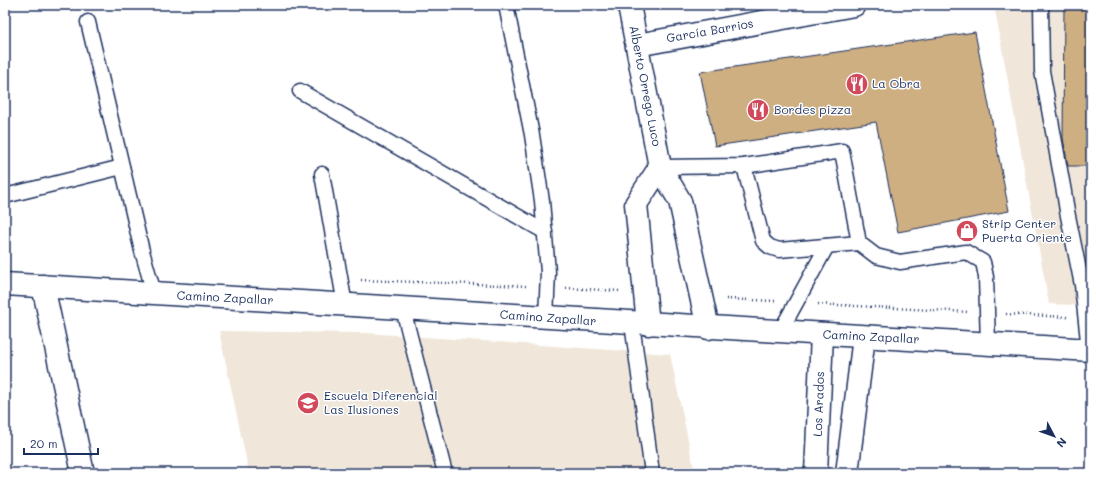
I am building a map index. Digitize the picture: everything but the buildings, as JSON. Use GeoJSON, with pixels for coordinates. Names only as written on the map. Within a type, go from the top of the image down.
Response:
{"type":"FeatureCollection","features":[{"type":"Feature","properties":{"kind":"street","name":"Alberto Orrego Luco"},"geometry":{"type":"LineString","coordinates":[[629,5],[660,167],[680,201],[708,328]]}},
{"type":"Feature","properties":{"kind":"street","name":"García Barrios"},"geometry":{"type":"LineString","coordinates":[[637,45],[854,5]]}},
{"type":"Feature","properties":{"kind":"street"},"geometry":{"type":"LineString","coordinates":[[640,324],[636,204],[660,167]]}},
{"type":"Feature","properties":{"kind":"street","name":"Camino Zapallar"},"geometry":{"type":"LineString","coordinates":[[5,284],[640,324],[1090,350]]}},
{"type":"Feature","properties":{"kind":"street"},"geometry":{"type":"LineString","coordinates":[[43,286],[83,473]]}},
{"type":"Feature","properties":{"kind":"street","name":"Los Arados"},"geometry":{"type":"LineString","coordinates":[[816,473],[822,334]]}},
{"type":"Feature","properties":{"kind":"street"},"geometry":{"type":"LineString","coordinates":[[847,473],[864,337]]}},
{"type":"Feature","properties":{"kind":"lane"},"geometry":{"type":"LineString","coordinates":[[506,5],[532,135],[542,201],[548,272],[546,318]]}},
{"type":"Feature","properties":{"kind":"lane"},"geometry":{"type":"LineString","coordinates":[[1041,5],[1042,71],[1082,285],[1090,350]]}},
{"type":"Feature","properties":{"kind":"lane"},"geometry":{"type":"LineString","coordinates":[[88,22],[142,251],[154,293]]}},
{"type":"Feature","properties":{"kind":"lane"},"geometry":{"type":"LineString","coordinates":[[300,91],[545,232]]}},
{"type":"Feature","properties":{"kind":"lane"},"geometry":{"type":"LineString","coordinates":[[660,167],[744,166],[842,150],[859,242],[876,256],[900,262],[966,252],[983,262],[986,277],[988,344]]}},
{"type":"Feature","properties":{"kind":"lane"},"geometry":{"type":"LineString","coordinates":[[744,166],[763,241],[770,247],[779,250],[859,242]]}},
{"type":"Feature","properties":{"kind":"lane"},"geometry":{"type":"LineString","coordinates":[[5,196],[122,167]]}},
{"type":"Feature","properties":{"kind":"lane"},"geometry":{"type":"LineString","coordinates":[[322,174],[345,305]]}},
{"type":"Feature","properties":{"kind":"lane"},"geometry":{"type":"LineString","coordinates":[[780,332],[827,246]]}},
{"type":"Feature","properties":{"kind":"lane"},"geometry":{"type":"LineString","coordinates":[[402,309],[445,473]]}},
{"type":"Feature","properties":{"kind":"lane"},"geometry":{"type":"LineString","coordinates":[[640,324],[652,473]]}},
{"type":"Feature","properties":{"kind":"shaded area"},"geometry":{"type":"Polygon","coordinates":[[[994,5],[1091,5],[1091,306],[1049,304],[994,5]]]}},
{"type":"Feature","properties":{"kind":"shaded area"},"geometry":{"type":"Polygon","coordinates":[[[219,331],[366,333],[670,354],[695,473],[249,473],[219,331]]]}},
{"type":"Feature","properties":{"kind":"place","name":"La Obra"},"geometry":{"type":"Point","coordinates":[857,84]}},
{"type":"Feature","properties":{"kind":"place","name":"Bordes pizza"},"geometry":{"type":"Point","coordinates":[758,110]}},
{"type":"Feature","properties":{"kind":"place","name":"Strip Center Puerta Oriente"},"geometry":{"type":"Point","coordinates":[967,231]}},
{"type":"Feature","properties":{"kind":"place","name":"Escuela Diferencial Las Ilusiones"},"geometry":{"type":"Point","coordinates":[308,403]}}]}
